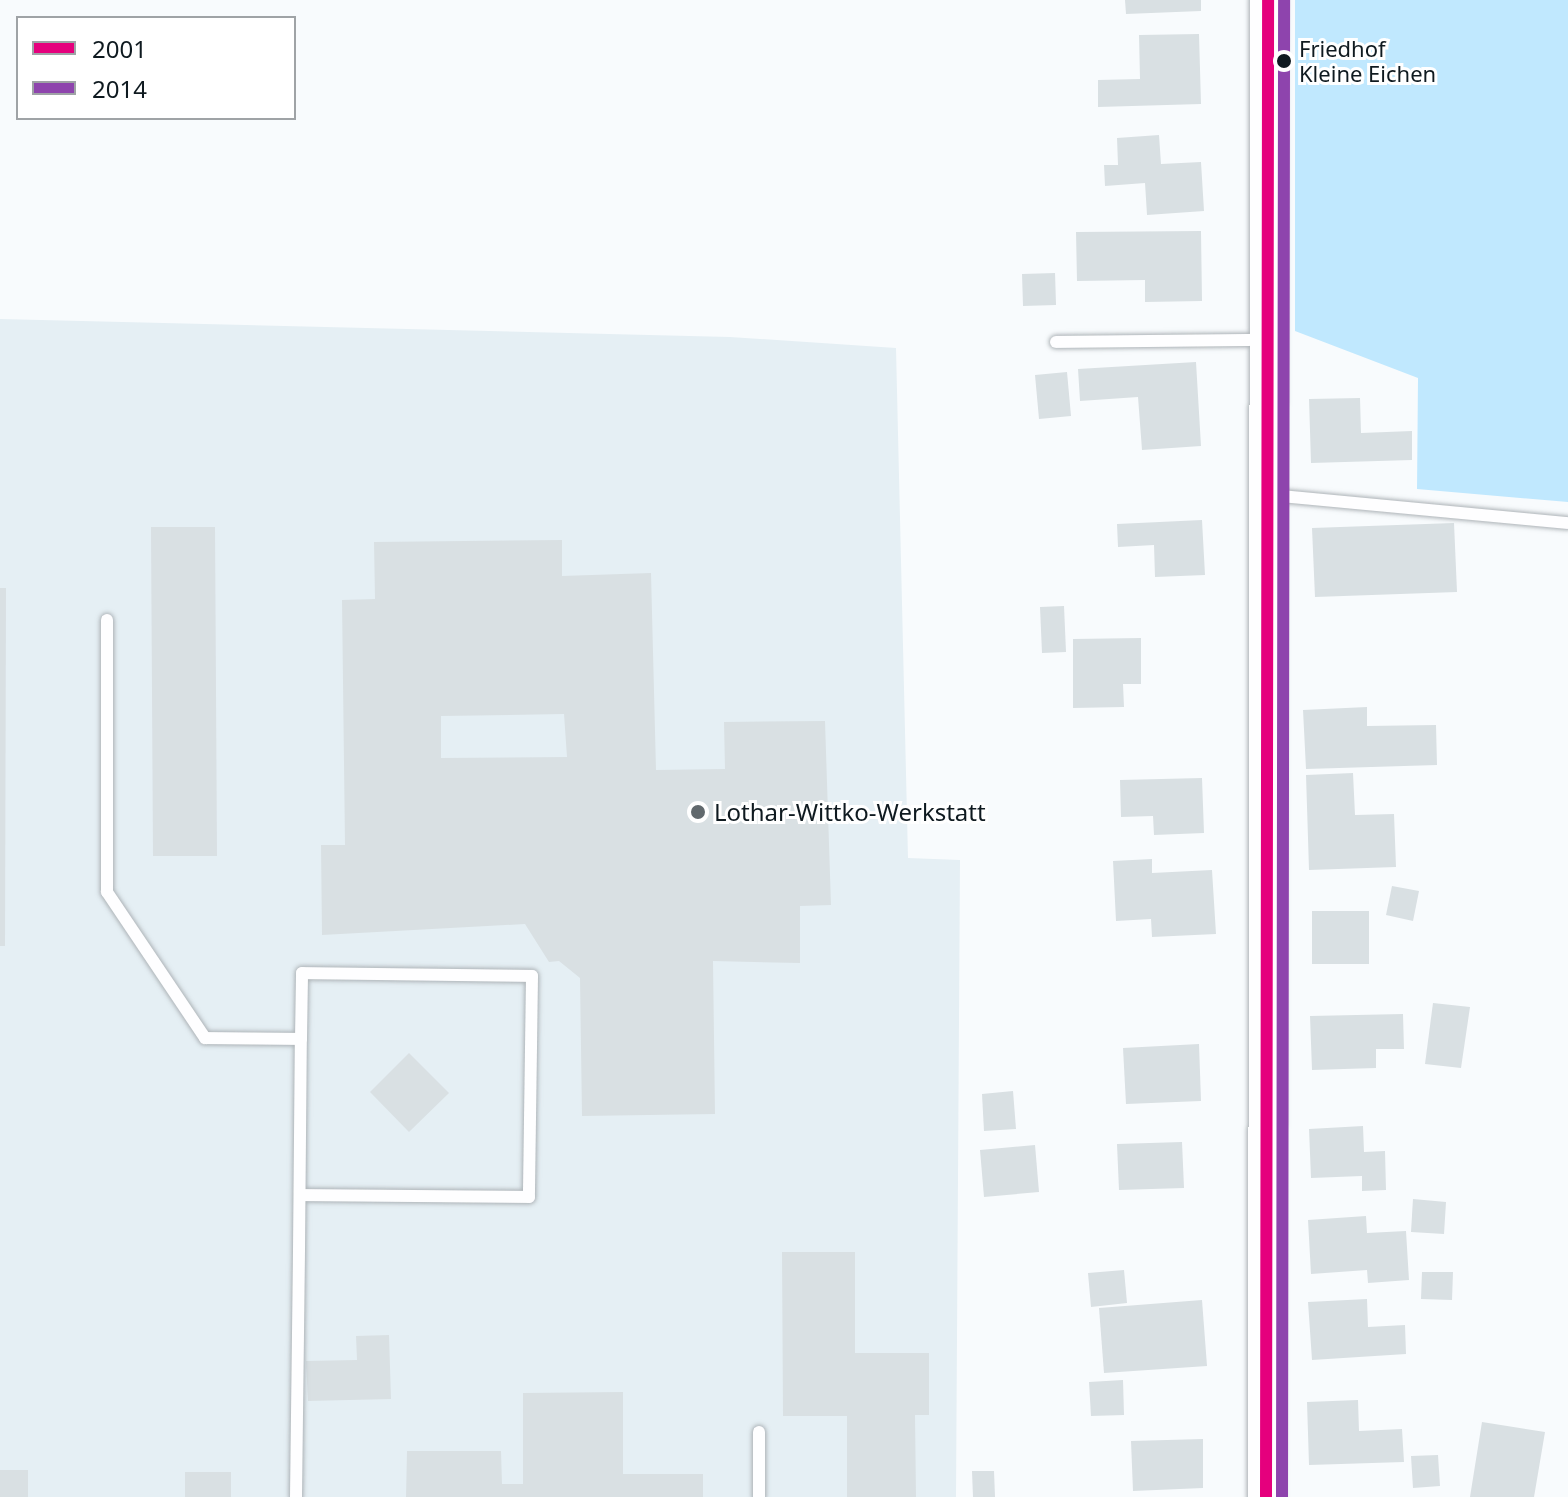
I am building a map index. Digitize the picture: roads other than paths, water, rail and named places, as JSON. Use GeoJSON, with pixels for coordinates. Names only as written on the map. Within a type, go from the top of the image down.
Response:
{"type":"FeatureCollection","features":[{"type":"Feature","properties":{"kind":"main road"},"geometry":{"type":"LineString","coordinates":[[1266,1497],[1268,0]]}},
{"type":"Feature","properties":{"kind":"lane"},"geometry":{"type":"LineString","coordinates":[[1056,342],[1268,340]]}},
{"type":"Feature","properties":{"kind":"lane"},"geometry":{"type":"LineString","coordinates":[[1267,495],[1568,523]]}},
{"type":"Feature","properties":{"kind":"lane"},"geometry":{"type":"LineString","coordinates":[[107,620],[107,892],[205,1038],[301,1039]]}},
{"type":"Feature","properties":{"kind":"lane"},"geometry":{"type":"LineString","coordinates":[[296,1497],[302,973],[532,976],[529,1197],[300,1195]]}},
{"type":"Feature","properties":{"kind":"lane"},"geometry":{"type":"LineString","coordinates":[[759,1432],[759,1497]]}},
{"type":"Feature","properties":{"kind":"place","name":"Friedhof Kleine Eichen"},"geometry":{"type":"Point","coordinates":[1284,61]}},
{"type":"Feature","properties":{"kind":"place","name":"Lothar-Wittko-Werkstatt"},"geometry":{"type":"Point","coordinates":[698,812]}}]}
